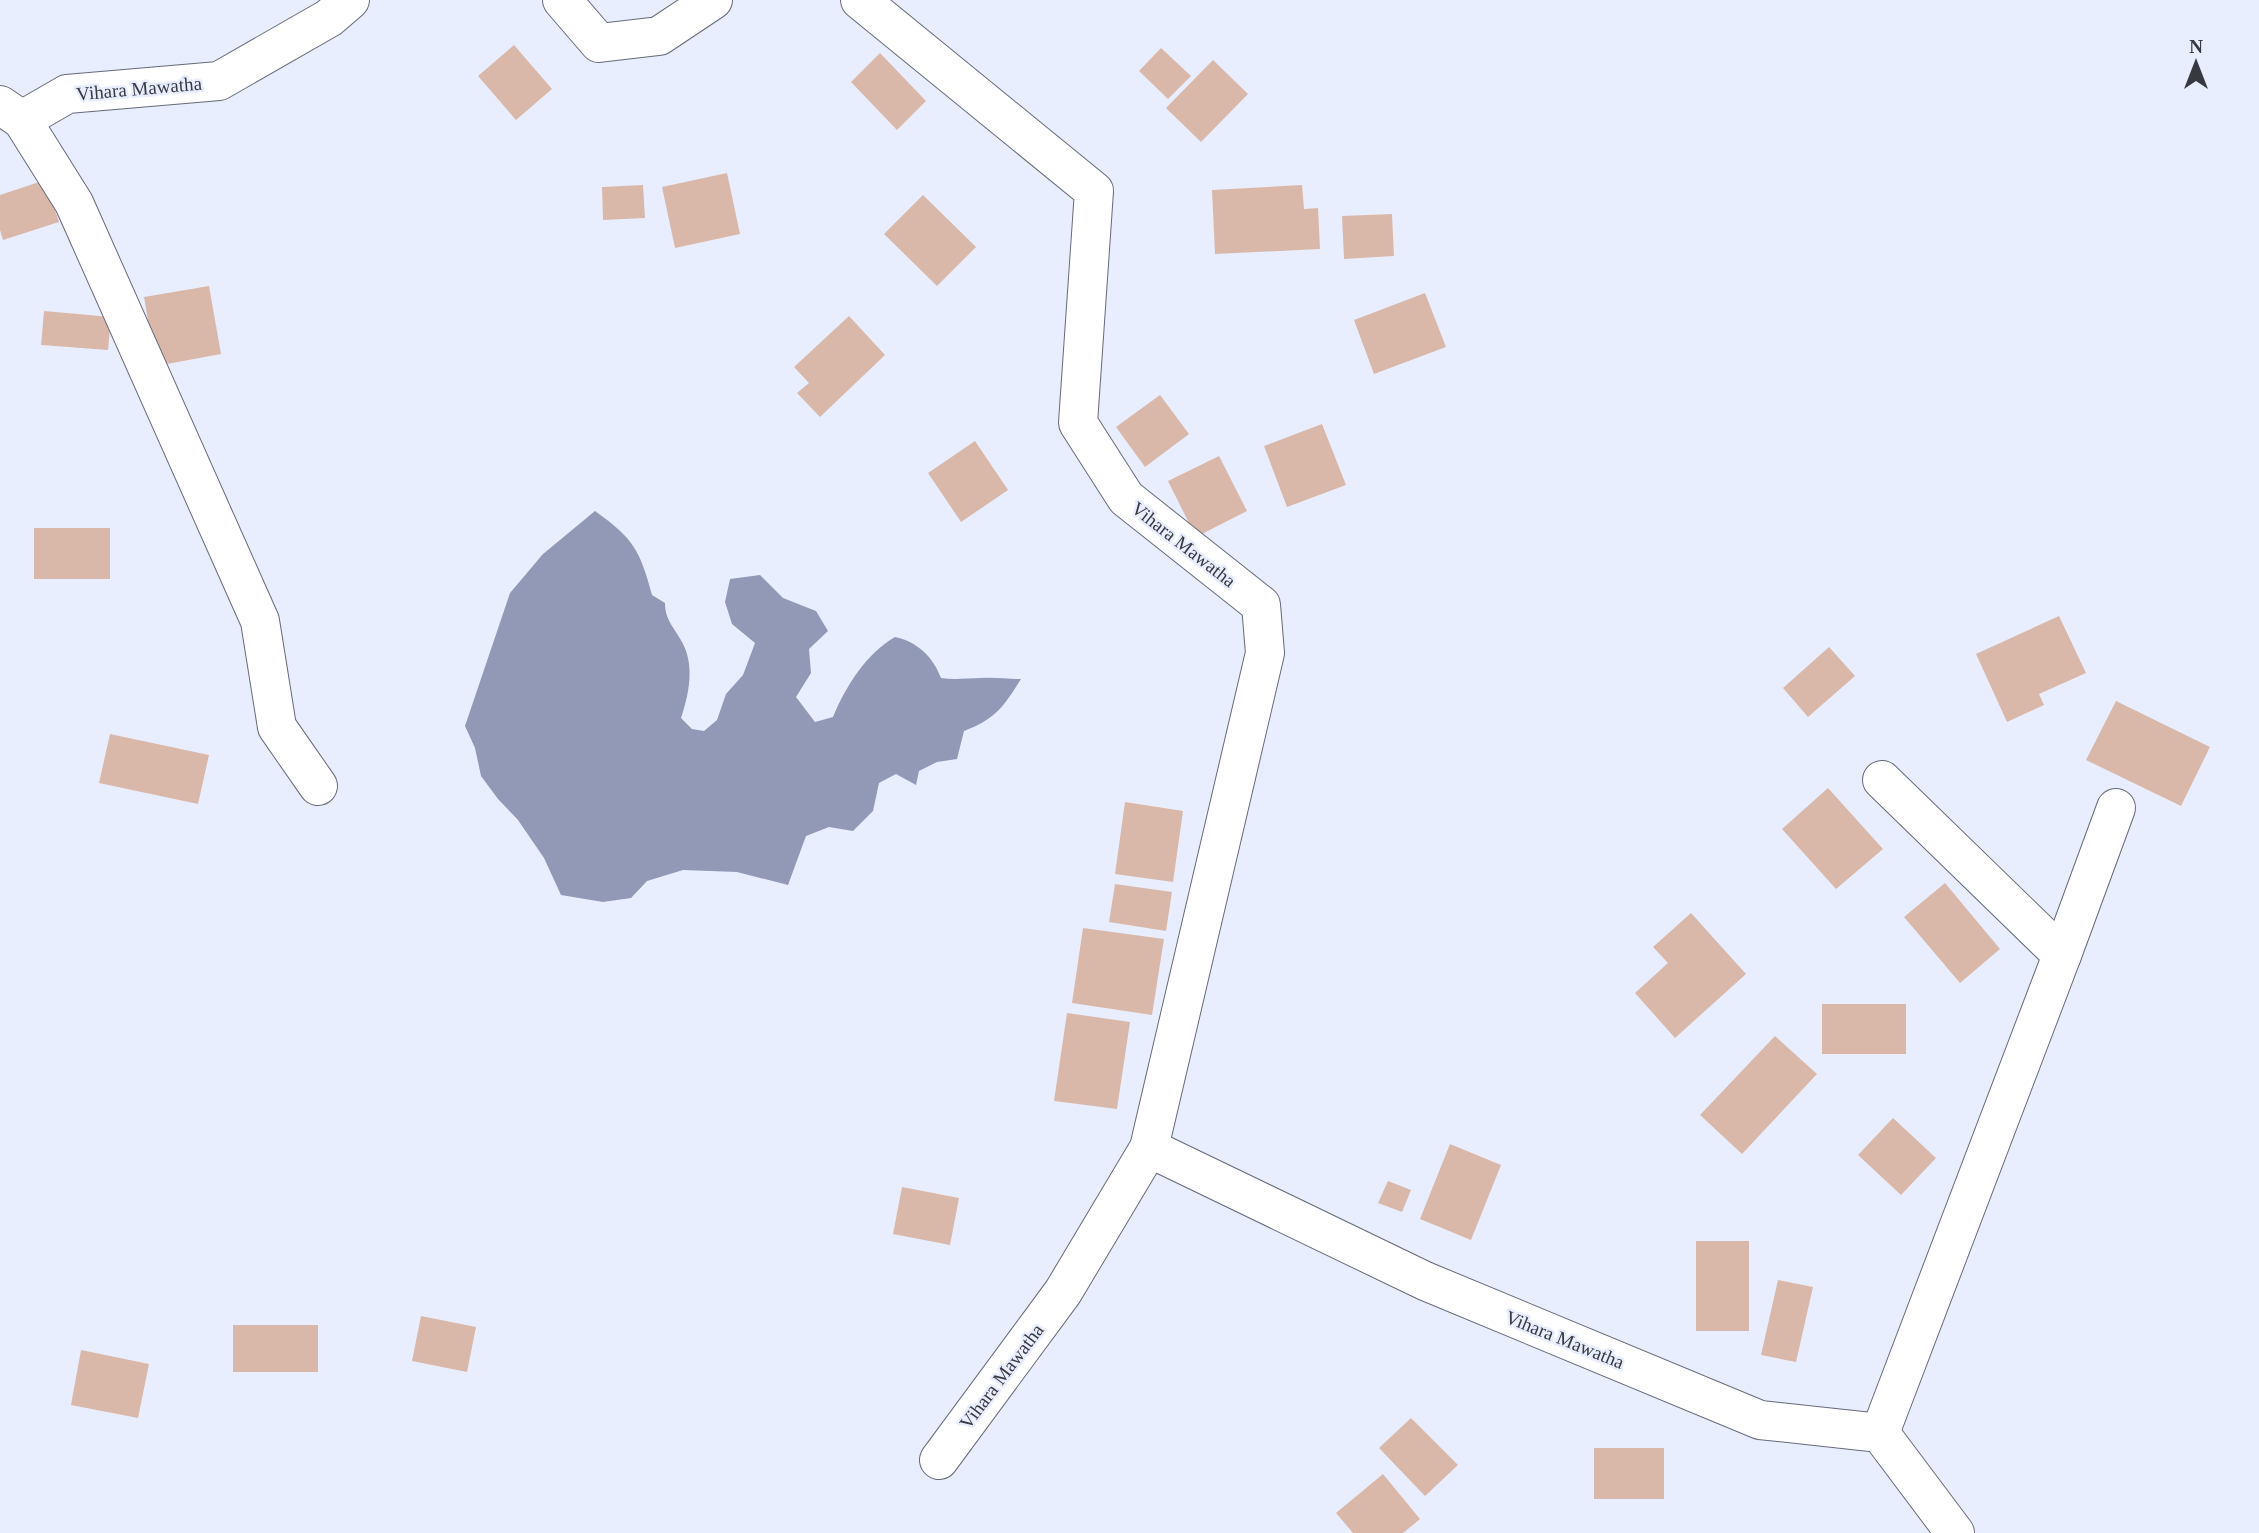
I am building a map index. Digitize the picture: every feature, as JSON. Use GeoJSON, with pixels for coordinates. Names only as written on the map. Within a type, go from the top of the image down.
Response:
{"type":"FeatureCollection","features":[{"type":"Feature","properties":{"kind":"street","name":"Vihara Mawatha"},"geometry":{"type":"LineString","coordinates":[[11,113],[67,94],[219,81],[329,18],[350,0]]}},
{"type":"Feature","properties":{"kind":"street"},"geometry":{"type":"LineString","coordinates":[[562,0],[598,43],[659,36],[713,0]]}},
{"type":"Feature","properties":{"kind":"street","name":"Vihara Mawatha"},"geometry":{"type":"LineString","coordinates":[[860,0],[1094,191],[1078,423],[1126,498],[1261,605],[1265,653],[1149,1149],[1063,1292],[939,1460]]}},
{"type":"Feature","properties":{"kind":"street"},"geometry":{"type":"LineString","coordinates":[[11,113],[74,203],[260,621],[277,727],[318,786]]}},
{"type":"Feature","properties":{"kind":"street"},"geometry":{"type":"LineString","coordinates":[[1882,780],[2063,955]]}},
{"type":"Feature","properties":{"kind":"street"},"geometry":{"type":"LineString","coordinates":[[1955,1533],[1881,1433],[2063,955],[2116,808]]}},
{"type":"Feature","properties":{"kind":"street","name":"Vihara Mawatha"},"geometry":{"type":"LineString","coordinates":[[1149,1149],[1425,1281],[1760,1420],[1881,1433]]}},
{"type":"Feature","properties":{"kind":"water"},"geometry":{"type":"Polygon","coordinates":[[[595,511],[627,538],[639,556],[652,595],[665,603],[668,619],[682,642],[688,660],[688,689],[681,718],[692,729],[704,731],[717,720],[726,694],[743,675],[755,643],[732,624],[725,602],[730,579],[760,575],[783,598],[816,611],[828,631],[809,649],[811,673],[796,697],[815,722],[833,717],[858,672],[875,652],[895,637],[924,652],[934,663],[941,678],[1021,679],[998,711],[984,722],[964,731],[957,759],[937,762],[919,771],[916,785],[896,774],[879,783],[873,811],[853,831],[829,827],[806,836],[788,885],[737,872],[683,870],[647,881],[631,898],[603,902],[561,895],[544,858],[518,820],[481,776],[475,748],[465,726],[510,593],[543,554],[595,511]]]}},
{"type":"Feature","properties":{"kind":"building"},"geometry":{"type":"Polygon","coordinates":[[[514,45],[552,89],[516,120],[478,76],[514,45]]]}},
{"type":"Feature","properties":{"kind":"building"},"geometry":{"type":"Polygon","coordinates":[[[1161,48],[1191,76],[1168,99],[1139,71],[1161,48]]]}},
{"type":"Feature","properties":{"kind":"building"},"geometry":{"type":"Polygon","coordinates":[[[880,53],[926,101],[897,130],[851,82],[880,53]]]}},
{"type":"Feature","properties":{"kind":"building"},"geometry":{"type":"Polygon","coordinates":[[[1213,60],[1248,94],[1201,142],[1166,108],[1213,60]]]}},
{"type":"Feature","properties":{"kind":"building"},"geometry":{"type":"Polygon","coordinates":[[[727,173],[740,234],[675,248],[662,187],[727,173]]]}},
{"type":"Feature","properties":{"kind":"building"},"geometry":{"type":"Polygon","coordinates":[[[45,180],[59,222],[3,240],[0,230],[0,195],[45,180]]]}},
{"type":"Feature","properties":{"kind":"building"},"geometry":{"type":"Polygon","coordinates":[[[643,185],[645,218],[603,220],[602,187],[643,185]]]}},
{"type":"Feature","properties":{"kind":"building"},"geometry":{"type":"Polygon","coordinates":[[[1302,185],[1304,209],[1318,208],[1320,249],[1215,254],[1212,190],[1302,185]]]}},
{"type":"Feature","properties":{"kind":"building"},"geometry":{"type":"Polygon","coordinates":[[[923,195],[976,247],[937,286],[884,234],[923,195]]]}},
{"type":"Feature","properties":{"kind":"building"},"geometry":{"type":"Polygon","coordinates":[[[1392,214],[1394,256],[1344,259],[1342,216],[1392,214]]]}},
{"type":"Feature","properties":{"kind":"building"},"geometry":{"type":"Polygon","coordinates":[[[209,286],[221,354],[156,366],[144,297],[209,286]]]}},
{"type":"Feature","properties":{"kind":"building"},"geometry":{"type":"Polygon","coordinates":[[[1425,293],[1446,347],[1374,374],[1354,320],[1425,293]]]}},
{"type":"Feature","properties":{"kind":"building"},"geometry":{"type":"Polygon","coordinates":[[[44,311],[111,317],[108,350],[41,345],[44,311]]]}},
{"type":"Feature","properties":{"kind":"building"},"geometry":{"type":"Polygon","coordinates":[[[849,316],[885,355],[820,417],[797,393],[809,383],[794,367],[849,316]]]}},
{"type":"Feature","properties":{"kind":"building"},"geometry":{"type":"Polygon","coordinates":[[[1160,395],[1189,434],[1145,467],[1116,427],[1160,395]]]}},
{"type":"Feature","properties":{"kind":"building"},"geometry":{"type":"Polygon","coordinates":[[[1322,424],[1346,485],[1287,507],[1264,446],[1322,424]]]}},
{"type":"Feature","properties":{"kind":"building"},"geometry":{"type":"Polygon","coordinates":[[[975,441],[1008,490],[961,522],[928,473],[975,441]]]}},
{"type":"Feature","properties":{"kind":"building"},"geometry":{"type":"Polygon","coordinates":[[[1219,456],[1247,511],[1196,537],[1168,481],[1219,456]]]}},
{"type":"Feature","properties":{"kind":"building"},"geometry":{"type":"Polygon","coordinates":[[[34,528],[110,528],[110,579],[34,579],[34,528]]]}},
{"type":"Feature","properties":{"kind":"building"},"geometry":{"type":"Polygon","coordinates":[[[2059,616],[2086,673],[2039,694],[2044,705],[2007,722],[1976,654],[2059,616]]]}},
{"type":"Feature","properties":{"kind":"building"},"geometry":{"type":"Polygon","coordinates":[[[1829,647],[1855,676],[1808,717],[1783,688],[1829,647]]]}},
{"type":"Feature","properties":{"kind":"building"},"geometry":{"type":"Polygon","coordinates":[[[2116,701],[2210,747],[2181,806],[2086,760],[2116,701]]]}},
{"type":"Feature","properties":{"kind":"building"},"geometry":{"type":"Polygon","coordinates":[[[110,734],[209,755],[198,804],[99,783],[110,734]]]}},
{"type":"Feature","properties":{"kind":"building"},"geometry":{"type":"Polygon","coordinates":[[[1828,788],[1883,849],[1836,889],[1782,829],[1828,788]]]}},
{"type":"Feature","properties":{"kind":"building"},"geometry":{"type":"Polygon","coordinates":[[[1125,802],[1183,811],[1173,882],[1115,874],[1125,802]]]}},
{"type":"Feature","properties":{"kind":"building"},"geometry":{"type":"Polygon","coordinates":[[[1945,883],[2000,949],[1960,983],[1904,917],[1945,883]]]}},
{"type":"Feature","properties":{"kind":"building"},"geometry":{"type":"Polygon","coordinates":[[[1115,884],[1172,892],[1166,931],[1109,922],[1115,884]]]}},
{"type":"Feature","properties":{"kind":"building"},"geometry":{"type":"Polygon","coordinates":[[[1691,913],[1746,974],[1675,1038],[1635,993],[1668,963],[1653,947],[1691,913]]]}},
{"type":"Feature","properties":{"kind":"building"},"geometry":{"type":"Polygon","coordinates":[[[1083,928],[1164,939],[1152,1015],[1072,1003],[1083,928]]]}},
{"type":"Feature","properties":{"kind":"building"},"geometry":{"type":"Polygon","coordinates":[[[1822,1004],[1906,1004],[1906,1054],[1822,1054],[1822,1004]]]}},
{"type":"Feature","properties":{"kind":"building"},"geometry":{"type":"Polygon","coordinates":[[[1067,1013],[1130,1022],[1117,1109],[1054,1101],[1067,1013]]]}},
{"type":"Feature","properties":{"kind":"building"},"geometry":{"type":"Polygon","coordinates":[[[1775,1036],[1817,1074],[1742,1154],[1700,1115],[1775,1036]]]}},
{"type":"Feature","properties":{"kind":"building"},"geometry":{"type":"Polygon","coordinates":[[[1893,1118],[1936,1158],[1901,1195],[1858,1155],[1893,1118]]]}},
{"type":"Feature","properties":{"kind":"building"},"geometry":{"type":"Polygon","coordinates":[[[1450,1144],[1501,1165],[1471,1240],[1420,1219],[1450,1144]]]}},
{"type":"Feature","properties":{"kind":"building"},"geometry":{"type":"Polygon","coordinates":[[[1388,1181],[1411,1190],[1402,1212],[1378,1203],[1388,1181]]]}},
{"type":"Feature","properties":{"kind":"building"},"geometry":{"type":"Polygon","coordinates":[[[902,1187],[959,1198],[950,1245],[893,1234],[902,1187]]]}},
{"type":"Feature","properties":{"kind":"building"},"geometry":{"type":"Polygon","coordinates":[[[1696,1241],[1749,1241],[1749,1331],[1696,1331],[1696,1241]]]}},
{"type":"Feature","properties":{"kind":"building"},"geometry":{"type":"Polygon","coordinates":[[[1778,1280],[1813,1287],[1796,1362],[1761,1355],[1778,1280]]]}},
{"type":"Feature","properties":{"kind":"building"},"geometry":{"type":"Polygon","coordinates":[[[421,1316],[476,1327],[467,1372],[412,1361],[421,1316]]]}},
{"type":"Feature","properties":{"kind":"building"},"geometry":{"type":"Polygon","coordinates":[[[233,1325],[318,1325],[318,1372],[233,1372],[233,1325]]]}},
{"type":"Feature","properties":{"kind":"building"},"geometry":{"type":"Polygon","coordinates":[[[81,1350],[149,1364],[138,1418],[71,1405],[81,1350]]]}},
{"type":"Feature","properties":{"kind":"building"},"geometry":{"type":"Polygon","coordinates":[[[1411,1418],[1458,1465],[1425,1496],[1379,1448],[1411,1418]]]}},
{"type":"Feature","properties":{"kind":"building"},"geometry":{"type":"Polygon","coordinates":[[[1594,1448],[1664,1448],[1664,1499],[1594,1499],[1594,1448]]]}},
{"type":"Feature","properties":{"kind":"building"},"geometry":{"type":"Polygon","coordinates":[[[1383,1474],[1420,1519],[1403,1533],[1353,1533],[1336,1513],[1383,1474]]]}}]}
